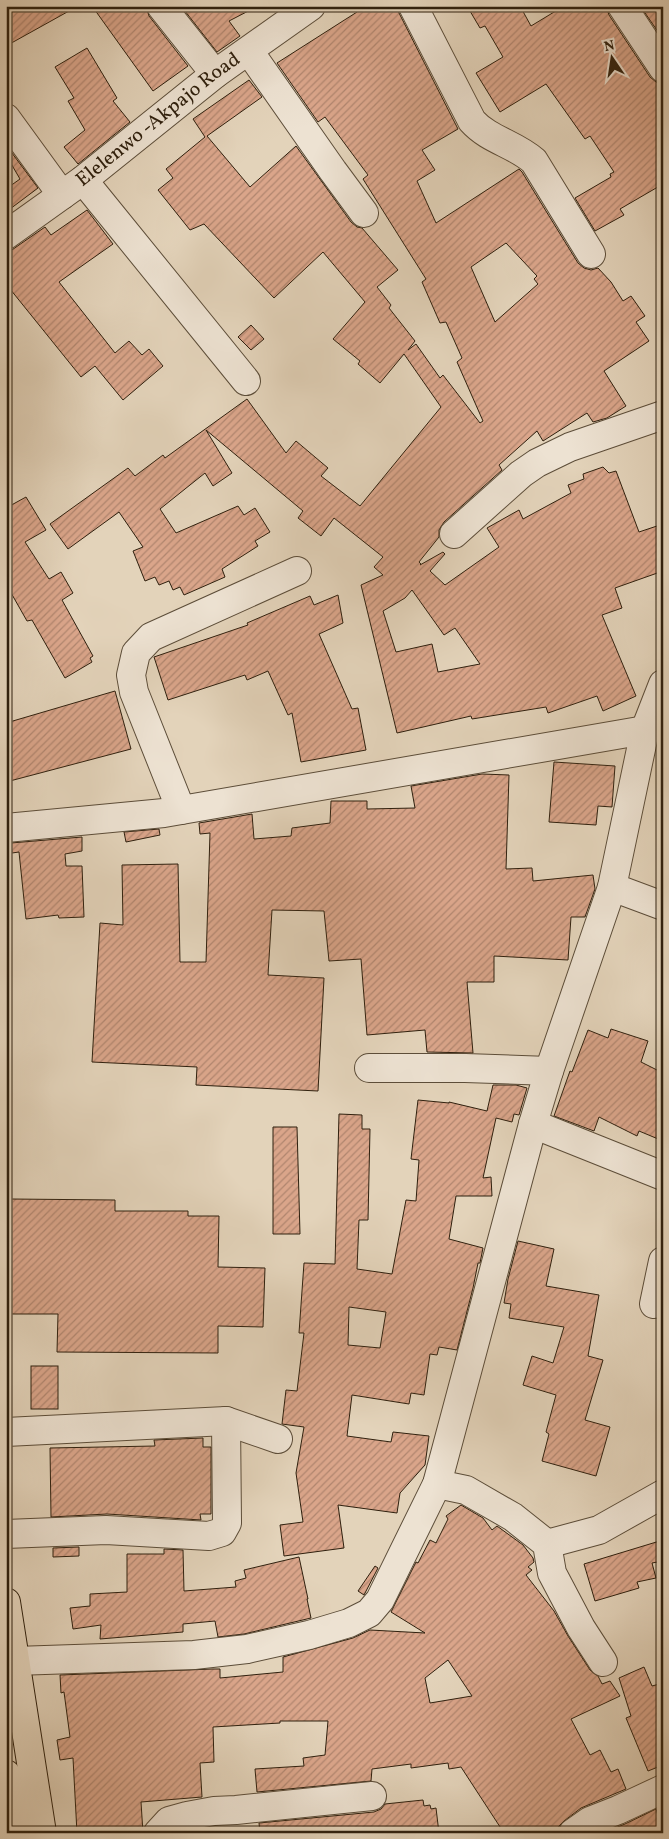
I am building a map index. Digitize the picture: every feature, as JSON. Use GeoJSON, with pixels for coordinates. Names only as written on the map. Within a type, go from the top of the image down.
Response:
{"type":"FeatureCollection","features":[{"type":"Feature","properties":{"kind":"main road"},"geometry":{"type":"LineString","coordinates":[[6,1602],[42,1833]]}},
{"type":"Feature","properties":{"kind":"main road"},"geometry":{"type":"LineString","coordinates":[[6,1774],[16,1833]]}},
{"type":"Feature","properties":{"kind":"street"},"geometry":{"type":"LineString","coordinates":[[161,6],[215,74]]}},
{"type":"Feature","properties":{"kind":"street"},"geometry":{"type":"LineString","coordinates":[[414,6],[472,121],[480,130],[527,154],[534,161],[591,254]]}},
{"type":"Feature","properties":{"kind":"street"},"geometry":{"type":"LineString","coordinates":[[622,6],[663,68]]}},
{"type":"Feature","properties":{"kind":"street","name":"Elelenwo -Akpajo Road"},"geometry":{"type":"LineString","coordinates":[[6,235],[72,187],[215,74],[249,52],[301,9]]}},
{"type":"Feature","properties":{"kind":"street"},"geometry":{"type":"LineString","coordinates":[[249,52],[332,171],[364,213]]}},
{"type":"Feature","properties":{"kind":"street"},"geometry":{"type":"LineString","coordinates":[[6,118],[72,187],[246,381]]}},
{"type":"Feature","properties":{"kind":"street"},"geometry":{"type":"LineString","coordinates":[[454,534],[521,474],[537,463],[570,448],[663,415]]}},
{"type":"Feature","properties":{"kind":"street"},"geometry":{"type":"LineString","coordinates":[[181,810],[134,692],[131,674],[136,652],[151,638],[297,571]]}},
{"type":"Feature","properties":{"kind":"street"},"geometry":{"type":"LineString","coordinates":[[15,1661],[194,1655],[247,1649],[309,1635],[349,1623],[369,1612],[380,1600],[436,1484],[533,1124],[549,1071],[612,887],[663,684]]}},
{"type":"Feature","properties":{"kind":"street"},"geometry":{"type":"LineString","coordinates":[[6,828],[164,813],[651,729]]}},
{"type":"Feature","properties":{"kind":"street"},"geometry":{"type":"LineString","coordinates":[[612,887],[663,906]]}},
{"type":"Feature","properties":{"kind":"street"},"geometry":{"type":"LineString","coordinates":[[369,1068],[465,1068],[549,1071]]}},
{"type":"Feature","properties":{"kind":"street"},"geometry":{"type":"LineString","coordinates":[[533,1124],[663,1176]]}},
{"type":"Feature","properties":{"kind":"street"},"geometry":{"type":"LineString","coordinates":[[654,1304],[663,1261]]}},
{"type":"Feature","properties":{"kind":"street"},"geometry":{"type":"LineString","coordinates":[[6,1432],[226,1421],[278,1439]]}},
{"type":"Feature","properties":{"kind":"street"},"geometry":{"type":"LineString","coordinates":[[6,1534],[106,1530],[209,1536],[222,1532],[227,1523],[226,1421]]}},
{"type":"Feature","properties":{"kind":"street"},"geometry":{"type":"LineString","coordinates":[[436,1484],[466,1490],[513,1518],[546,1544],[552,1574],[603,1662]]}},
{"type":"Feature","properties":{"kind":"street"},"geometry":{"type":"LineString","coordinates":[[546,1544],[599,1530],[663,1494]]}},
{"type":"Feature","properties":{"kind":"street"},"geometry":{"type":"LineString","coordinates":[[572,1833],[590,1821],[663,1790]]}},
{"type":"Feature","properties":{"kind":"street"},"geometry":{"type":"LineString","coordinates":[[158,1833],[169,1821],[214,1810],[236,1810],[372,1796]]}},
{"type":"Feature","properties":{"kind":"building"},"geometry":{"type":"Polygon","coordinates":[[[6,6],[78,6],[6,46],[6,6]]]}},
{"type":"Feature","properties":{"kind":"building"},"geometry":{"type":"Polygon","coordinates":[[[92,6],[146,6],[149,16],[188,66],[153,91],[92,6]]]}},
{"type":"Feature","properties":{"kind":"building"},"geometry":{"type":"Polygon","coordinates":[[[181,6],[258,6],[229,21],[240,36],[217,52],[181,6]]]}},
{"type":"Feature","properties":{"kind":"building"},"geometry":{"type":"Polygon","coordinates":[[[354,6],[398,6],[399,13],[458,129],[422,150],[435,170],[417,181],[436,223],[519,169],[578,263],[584,268],[591,270],[598,268],[611,282],[623,301],[631,296],[645,316],[636,322],[649,341],[604,371],[626,406],[607,418],[593,422],[587,413],[543,441],[537,431],[499,465],[502,470],[444,522],[439,530],[439,537],[419,562],[420,565],[443,552],[445,554],[430,571],[445,585],[499,547],[487,528],[519,510],[523,519],[571,493],[568,485],[584,479],[583,474],[603,467],[609,473],[616,471],[639,532],[663,524],[663,571],[615,588],[622,608],[602,615],[636,696],[603,711],[597,696],[548,713],[546,707],[472,719],[471,716],[397,733],[361,585],[383,575],[374,567],[383,557],[334,518],[321,536],[298,518],[303,511],[206,430],[232,473],[213,486],[205,473],[160,509],[176,533],[238,506],[244,515],[255,508],[270,532],[255,541],[258,546],[222,569],[225,577],[184,595],[180,587],[173,590],[169,581],[159,585],[155,577],[145,581],[133,551],[143,547],[119,512],[68,549],[50,524],[128,468],[135,476],[163,455],[165,458],[247,399],[286,453],[296,441],[328,468],[321,476],[360,506],[441,407],[404,354],[380,383],[358,364],[360,361],[333,339],[365,302],[323,252],[274,298],[204,224],[190,230],[158,190],[173,178],[166,169],[205,137],[193,119],[249,80],[262,97],[207,136],[250,187],[296,146],[351,222],[357,227],[362,228],[398,270],[377,287],[391,305],[389,308],[415,341],[408,350],[416,344],[440,378],[443,375],[480,423],[483,421],[457,362],[462,358],[446,322],[440,323],[422,282],[426,279],[363,179],[368,175],[325,117],[318,122],[277,63],[357,12],[354,6]],[[506,243],[471,267],[495,322],[538,284],[534,279],[537,276],[506,243]],[[412,590],[405,598],[383,611],[396,652],[432,644],[438,672],[480,664],[455,628],[444,635],[412,590]]]}},
{"type":"Feature","properties":{"kind":"building"},"geometry":{"type":"Polygon","coordinates":[[[467,6],[520,6],[531,26],[564,6],[606,6],[609,15],[650,77],[656,82],[663,83],[663,184],[620,209],[624,215],[595,231],[575,198],[611,177],[610,174],[614,172],[590,136],[585,139],[546,84],[500,112],[476,73],[503,57],[485,26],[480,28],[467,6]]]}},
{"type":"Feature","properties":{"kind":"building"},"geometry":{"type":"Polygon","coordinates":[[[648,6],[663,6],[663,39],[643,10],[648,6]]]}},
{"type":"Feature","properties":{"kind":"building"},"geometry":{"type":"Polygon","coordinates":[[[87,48],[117,98],[113,101],[130,122],[78,164],[64,147],[85,130],[68,101],[74,98],[55,67],[87,48]]]}},
{"type":"Feature","properties":{"kind":"building"},"geometry":{"type":"Polygon","coordinates":[[[6,145],[38,188],[6,212],[6,189],[20,179],[6,155],[6,145]]]}},
{"type":"Feature","properties":{"kind":"building"},"geometry":{"type":"Polygon","coordinates":[[[87,210],[113,244],[59,282],[115,353],[129,341],[142,355],[149,349],[163,366],[123,400],[95,366],[81,377],[6,284],[6,254],[45,227],[51,235],[87,210]]]}},
{"type":"Feature","properties":{"kind":"building"},"geometry":{"type":"Polygon","coordinates":[[[251,325],[264,339],[251,350],[238,337],[251,325]]]}},
{"type":"Feature","properties":{"kind":"building"},"geometry":{"type":"Polygon","coordinates":[[[26,497],[46,530],[25,542],[49,579],[61,572],[73,593],[62,600],[93,656],[90,658],[92,662],[65,678],[32,620],[27,621],[6,584],[6,508],[26,497]]]}},
{"type":"Feature","properties":{"kind":"building"},"geometry":{"type":"Polygon","coordinates":[[[338,595],[343,623],[319,634],[352,709],[358,708],[366,750],[301,762],[292,713],[288,715],[268,671],[247,680],[245,675],[168,700],[154,657],[248,625],[247,623],[310,596],[314,605],[338,595]]]}},
{"type":"Feature","properties":{"kind":"building"},"geometry":{"type":"Polygon","coordinates":[[[115,691],[131,749],[6,782],[6,723],[115,691]]]}},
{"type":"Feature","properties":{"kind":"building"},"geometry":{"type":"Polygon","coordinates":[[[554,762],[615,766],[612,807],[598,806],[596,825],[549,822],[554,762]]]}},
{"type":"Feature","properties":{"kind":"building"},"geometry":{"type":"Polygon","coordinates":[[[482,774],[509,775],[506,869],[532,868],[533,881],[593,875],[595,889],[585,917],[571,917],[568,960],[494,956],[494,982],[467,982],[473,1053],[427,1052],[425,1030],[367,1035],[361,959],[329,961],[324,911],[272,910],[268,975],[324,978],[318,1091],[196,1085],[197,1067],[92,1062],[100,923],[123,925],[122,865],[178,864],[180,962],[206,962],[210,833],[200,834],[199,823],[252,814],[254,839],[291,836],[292,828],[330,823],[331,801],[367,801],[367,809],[415,808],[411,786],[482,774]]]}},
{"type":"Feature","properties":{"kind":"building"},"geometry":{"type":"Polygon","coordinates":[[[159,829],[160,835],[126,842],[124,832],[159,829]]]}},
{"type":"Feature","properties":{"kind":"building"},"geometry":{"type":"Polygon","coordinates":[[[82,837],[82,851],[65,854],[66,866],[82,866],[84,917],[59,918],[58,915],[26,919],[19,852],[12,853],[11,843],[82,837]]]}},
{"type":"Feature","properties":{"kind":"building"},"geometry":{"type":"Polygon","coordinates":[[[611,1029],[648,1041],[641,1062],[663,1073],[663,1141],[639,1131],[637,1136],[599,1117],[594,1131],[554,1116],[570,1071],[572,1072],[588,1030],[608,1038],[611,1029]]]}},
{"type":"Feature","properties":{"kind":"building"},"geometry":{"type":"Polygon","coordinates":[[[493,1085],[516,1085],[527,1088],[519,1115],[514,1114],[512,1122],[496,1118],[483,1178],[491,1177],[492,1196],[456,1196],[449,1239],[483,1248],[457,1350],[439,1347],[437,1355],[430,1354],[424,1395],[411,1393],[409,1404],[352,1395],[347,1436],[391,1442],[393,1432],[429,1436],[425,1465],[400,1493],[397,1513],[338,1505],[344,1548],[284,1556],[280,1525],[303,1522],[296,1473],[304,1427],[282,1424],[286,1390],[297,1391],[304,1333],[299,1333],[304,1263],[335,1264],[339,1114],[362,1115],[362,1129],[370,1129],[368,1220],[359,1220],[357,1269],[392,1274],[406,1200],[416,1201],[419,1160],[411,1159],[418,1100],[449,1102],[487,1111],[493,1085]],[[349,1307],[348,1345],[380,1348],[386,1312],[349,1307]]]}},
{"type":"Feature","properties":{"kind":"building"},"geometry":{"type":"Polygon","coordinates":[[[273,1127],[297,1127],[300,1234],[273,1234],[273,1127]]]}},
{"type":"Feature","properties":{"kind":"building"},"geometry":{"type":"Polygon","coordinates":[[[11,1199],[115,1200],[115,1211],[188,1211],[188,1216],[219,1216],[218,1267],[265,1268],[263,1327],[218,1326],[218,1353],[57,1352],[58,1314],[10,1314],[11,1199]]]}},
{"type":"Feature","properties":{"kind":"building"},"geometry":{"type":"Polygon","coordinates":[[[518,1241],[554,1249],[546,1286],[599,1295],[588,1356],[603,1360],[585,1420],[610,1427],[596,1476],[542,1461],[549,1434],[546,1432],[556,1395],[523,1385],[532,1356],[553,1363],[564,1327],[509,1318],[511,1304],[504,1303],[518,1241]]]}},
{"type":"Feature","properties":{"kind":"building"},"geometry":{"type":"Polygon","coordinates":[[[31,1366],[58,1366],[58,1409],[31,1409],[31,1366]]]}},
{"type":"Feature","properties":{"kind":"building"},"geometry":{"type":"Polygon","coordinates":[[[203,1438],[203,1447],[211,1447],[211,1514],[200,1514],[201,1520],[107,1514],[51,1517],[50,1448],[155,1446],[154,1440],[203,1438]]]}},
{"type":"Feature","properties":{"kind":"building"},"geometry":{"type":"Polygon","coordinates":[[[461,1505],[483,1518],[492,1530],[497,1526],[523,1545],[533,1558],[534,1562],[528,1567],[532,1570],[526,1575],[554,1611],[590,1670],[598,1676],[602,1684],[610,1681],[620,1696],[571,1719],[590,1755],[600,1750],[611,1772],[618,1769],[626,1789],[581,1808],[559,1826],[558,1833],[504,1833],[461,1767],[449,1769],[448,1763],[411,1768],[411,1764],[372,1769],[371,1781],[257,1792],[255,1769],[304,1766],[303,1758],[325,1755],[328,1721],[280,1721],[280,1723],[213,1727],[214,1762],[200,1763],[202,1797],[141,1802],[143,1833],[77,1833],[73,1758],[60,1760],[57,1740],[70,1737],[64,1692],[61,1693],[60,1675],[220,1669],[220,1678],[283,1672],[283,1657],[353,1638],[370,1630],[425,1633],[391,1612],[416,1562],[418,1563],[430,1540],[436,1543],[448,1519],[446,1516],[461,1505]],[[448,1660],[425,1678],[430,1703],[472,1696],[448,1660]]]}},
{"type":"Feature","properties":{"kind":"building"},"geometry":{"type":"Polygon","coordinates":[[[663,1540],[663,1561],[652,1563],[656,1578],[637,1582],[639,1588],[595,1601],[584,1564],[663,1540]]]}},
{"type":"Feature","properties":{"kind":"building"},"geometry":{"type":"Polygon","coordinates":[[[79,1547],[79,1556],[53,1557],[53,1548],[79,1547]]]}},
{"type":"Feature","properties":{"kind":"building"},"geometry":{"type":"Polygon","coordinates":[[[164,1549],[183,1550],[184,1591],[236,1587],[235,1581],[246,1578],[244,1570],[299,1557],[311,1618],[244,1634],[218,1637],[215,1621],[183,1624],[183,1632],[100,1639],[101,1625],[73,1629],[70,1608],[90,1606],[90,1594],[127,1592],[127,1554],[164,1554],[164,1549]]]}},
{"type":"Feature","properties":{"kind":"building"},"geometry":{"type":"Polygon","coordinates":[[[375,1566],[378,1568],[364,1595],[358,1591],[375,1566]]]}},
{"type":"Feature","properties":{"kind":"building"},"geometry":{"type":"Polygon","coordinates":[[[644,1667],[652,1686],[663,1683],[663,1765],[648,1771],[626,1718],[631,1716],[619,1678],[644,1667]]]}},
{"type":"Feature","properties":{"kind":"building"},"geometry":{"type":"Polygon","coordinates":[[[423,1800],[424,1806],[430,1805],[431,1809],[436,1808],[439,1833],[260,1833],[259,1823],[374,1812],[381,1809],[385,1804],[423,1800]]]}},
{"type":"Feature","properties":{"kind":"building"},"geometry":{"type":"Polygon","coordinates":[[[656,1809],[663,1833],[603,1833],[625,1824],[656,1809]]]}}]}
